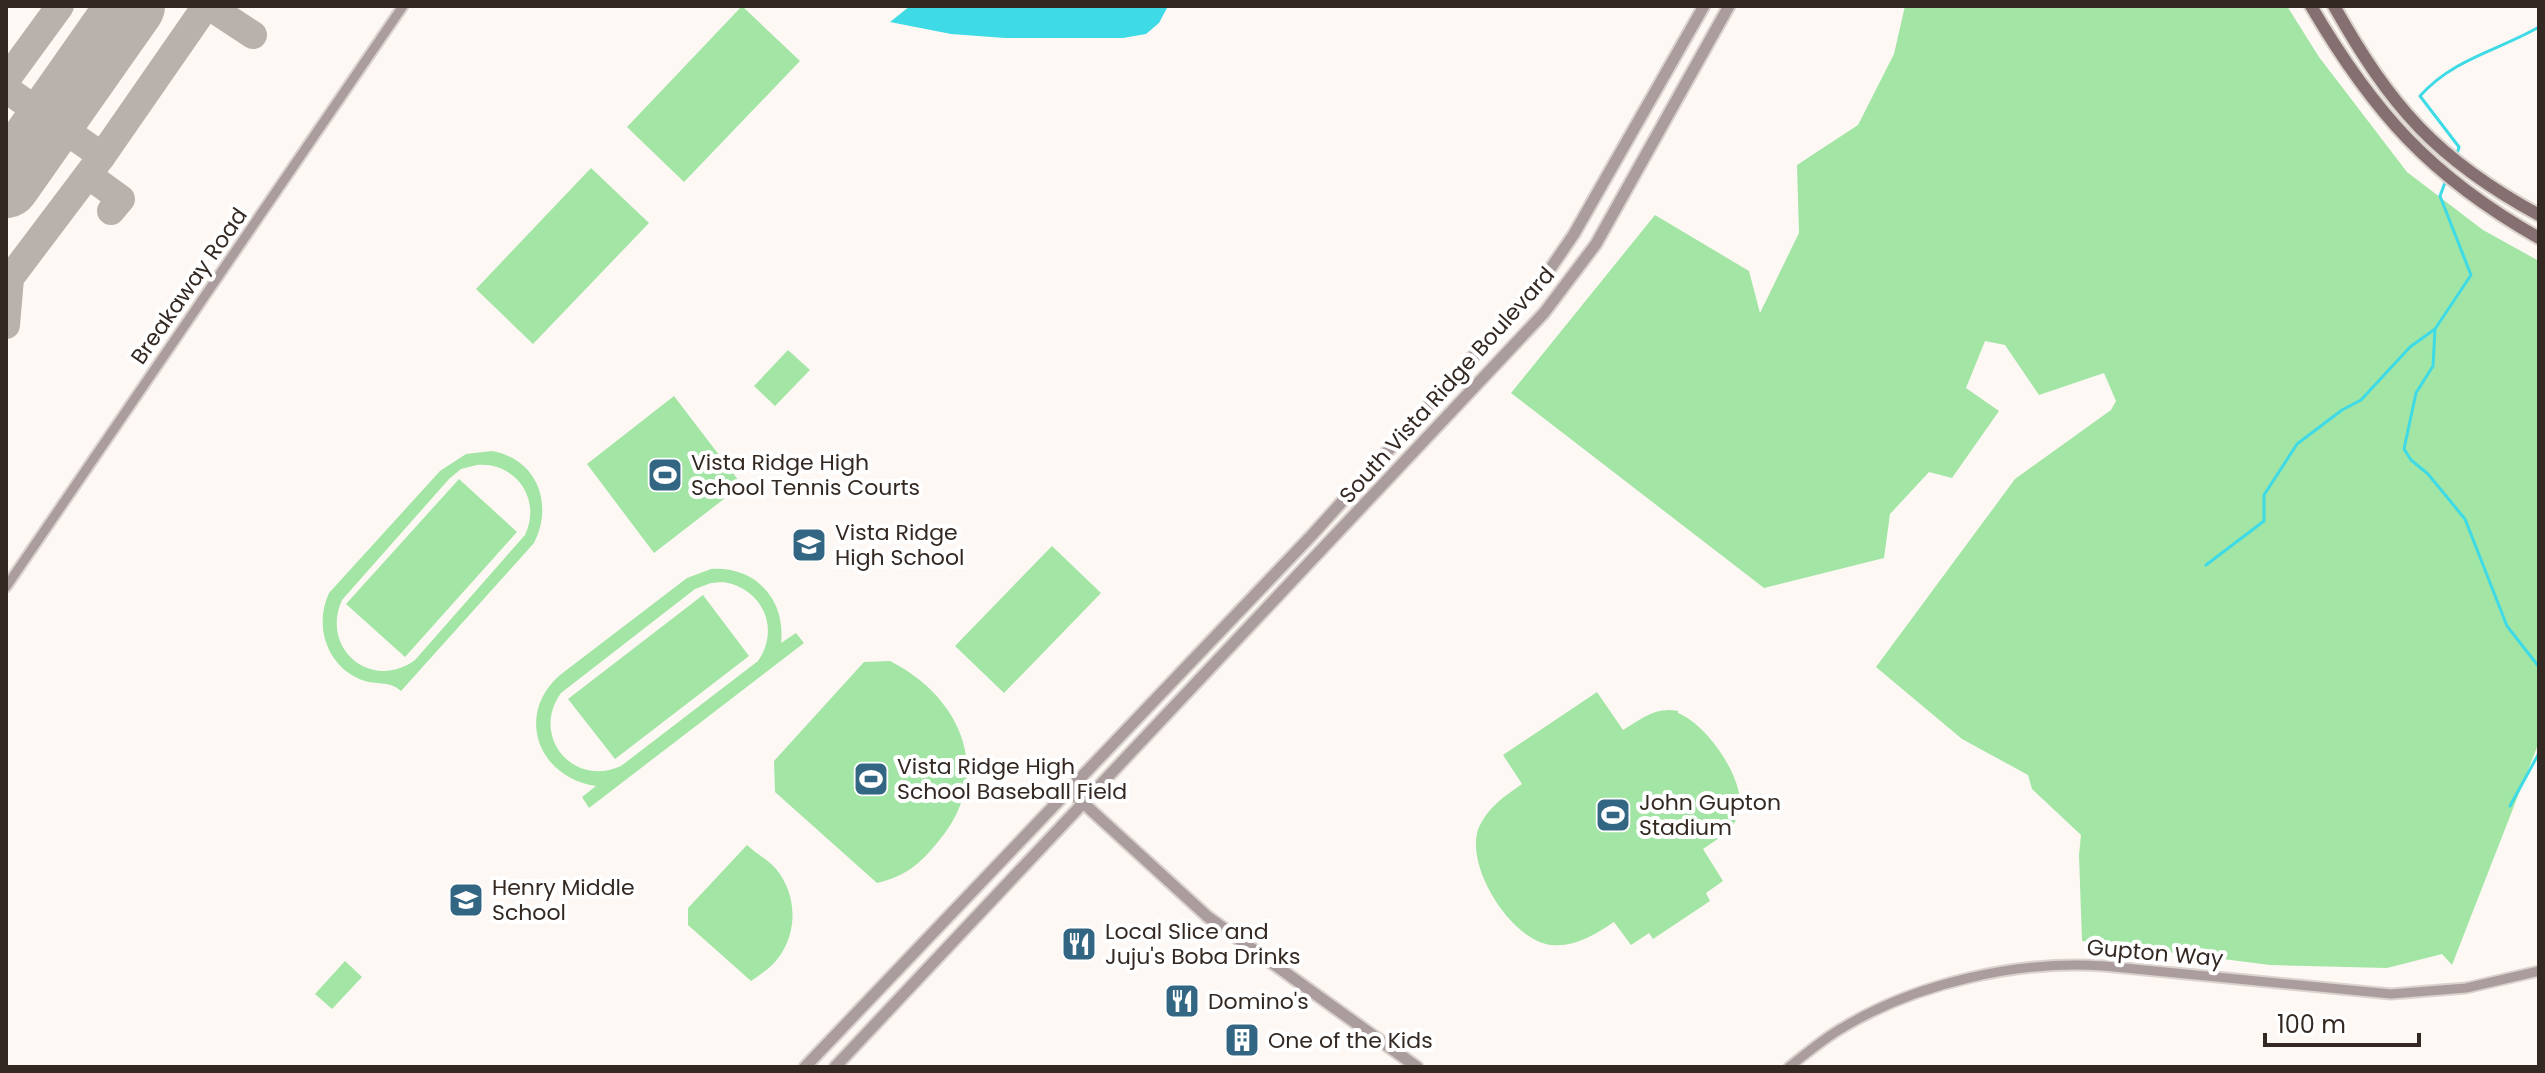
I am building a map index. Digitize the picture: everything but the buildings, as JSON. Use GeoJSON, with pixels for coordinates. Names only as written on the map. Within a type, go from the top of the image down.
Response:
{"type":"FeatureCollection","features":[{"type":"Feature","properties":{"kind":"main road"},"geometry":{"type":"LineString","coordinates":[[2311,6],[2354,77],[2432,163],[2475,198],[2539,238]]}},
{"type":"Feature","properties":{"kind":"main road"},"geometry":{"type":"LineString","coordinates":[[2334,6],[2359,50],[2401,109],[2439,148],[2474,176],[2539,215]]}},
{"type":"Feature","properties":{"kind":"street","name":"Breakaway Road"},"geometry":{"type":"LineString","coordinates":[[6,587],[403,6]]}},
{"type":"Feature","properties":{"kind":"street","name":"South Vista Ridge Boulevard"},"geometry":{"type":"LineString","coordinates":[[805,1067],[1244,606],[1486,345],[1544,278],[1574,234],[1704,6]]}},
{"type":"Feature","properties":{"kind":"street","name":"South Vista Ridge Boulevard"},"geometry":{"type":"LineString","coordinates":[[835,1067],[1565,288],[1596,244],[1729,6]]}},
{"type":"Feature","properties":{"kind":"street"},"geometry":{"type":"LineString","coordinates":[[1069,790],[1208,917],[1417,1067]]}},
{"type":"Feature","properties":{"kind":"street","name":"Gupton Way"},"geometry":{"type":"LineString","coordinates":[[1789,1067],[1843,1027],[1913,995],[1987,973],[2030,966],[2068,963],[2391,994],[2466,988],[2539,971]]}},
{"type":"Feature","properties":{"kind":"green space"},"geometry":{"type":"Polygon","coordinates":[[[742,6],[800,61],[684,182],[627,127],[742,6]]]}},
{"type":"Feature","properties":{"kind":"green space"},"geometry":{"type":"Polygon","coordinates":[[[1905,6],[2287,6],[2319,57],[2407,172],[2483,230],[2539,261],[2539,742],[2452,965],[2442,954],[2387,968],[2270,965],[2082,941],[2081,835],[2032,789],[2028,775],[1962,739],[1876,667],[2015,479],[2111,410],[2116,401],[2104,373],[2039,395],[2005,345],[1985,341],[1966,388],[1999,411],[1952,478],[1929,472],[1890,514],[1884,558],[1764,588],[1511,393],[1655,215],[1749,271],[1760,313],[1799,233],[1797,165],[1858,125],[1894,54],[1905,6]]]}},
{"type":"Feature","properties":{"kind":"green space"},"geometry":{"type":"Polygon","coordinates":[[[591,168],[649,223],[533,344],[476,289],[591,168]]]}},
{"type":"Feature","properties":{"kind":"green space"},"geometry":{"type":"Polygon","coordinates":[[[788,350],[810,370],[775,406],[754,386],[788,350]]]}},
{"type":"Feature","properties":{"kind":"green space","name":"Vista Ridge High School Tennis Courts"},"geometry":{"type":"Polygon","coordinates":[[[674,396],[742,485],[654,553],[587,464],[674,396]]]}},
{"type":"Feature","properties":{"kind":"green space"},"geometry":{"type":"Polygon","coordinates":[[[492,451],[508,456],[530,473],[537,485],[542,513],[534,543],[401,691],[352,675],[333,657],[327,645],[323,619],[329,593],[440,471],[466,454],[492,451]],[[491,466],[461,469],[449,479],[342,600],[337,618],[338,634],[344,649],[354,660],[367,668],[382,671],[398,669],[415,660],[525,535],[529,522],[528,496],[514,476],[491,466]]]}},
{"type":"Feature","properties":{"kind":"green space"},"geometry":{"type":"Polygon","coordinates":[[[459,479],[517,532],[405,657],[346,604],[459,479]]]}},
{"type":"Feature","properties":{"kind":"green space"},"geometry":{"type":"Polygon","coordinates":[[[1052,546],[1101,593],[1004,693],[955,646],[1052,546]]]}},
{"type":"Feature","properties":{"kind":"green space"},"geometry":{"type":"Polygon","coordinates":[[[711,569],[742,573],[765,589],[773,600],[781,627],[781,643],[796,633],[804,643],[589,808],[582,797],[596,786],[576,781],[547,758],[536,726],[538,708],[546,691],[560,675],[687,578],[711,569]],[[723,582],[695,589],[561,693],[553,709],[551,726],[561,754],[587,770],[603,771],[621,766],[758,661],[768,636],[764,611],[748,592],[723,582]]]}},
{"type":"Feature","properties":{"kind":"green space"},"geometry":{"type":"Polygon","coordinates":[[[703,595],[749,656],[615,759],[568,699],[703,595]]]}},
{"type":"Feature","properties":{"kind":"green space","name":"Vista Ridge High School Baseball Field"},"geometry":{"type":"Polygon","coordinates":[[[890,661],[915,677],[936,696],[952,717],[963,741],[967,766],[964,792],[955,817],[937,843],[910,869],[877,883],[775,792],[774,761],[864,662],[890,661]]]}},
{"type":"Feature","properties":{"kind":"green space","name":"John Gupton Stadium"},"geometry":{"type":"Polygon","coordinates":[[[1597,692],[1623,730],[1649,714],[1663,710],[1678,711],[1689,719],[1720,751],[1735,779],[1740,804],[1743,805],[1731,830],[1703,849],[1723,881],[1706,893],[1710,901],[1653,939],[1649,933],[1631,945],[1614,922],[1577,942],[1552,945],[1537,941],[1521,931],[1494,899],[1478,861],[1476,843],[1479,827],[1487,814],[1522,784],[1503,755],[1597,692]]]}},
{"type":"Feature","properties":{"kind":"green space"},"geometry":{"type":"Polygon","coordinates":[[[747,845],[773,865],[783,879],[792,913],[790,936],[779,957],[751,981],[688,925],[688,908],[747,845]]]}},
{"type":"Feature","properties":{"kind":"green space"},"geometry":{"type":"Polygon","coordinates":[[[345,961],[362,977],[332,1009],[315,994],[345,961]]]}},
{"type":"Feature","properties":{"kind":"water"},"geometry":{"type":"Polygon","coordinates":[[[910,6],[1168,6],[1159,23],[1146,34],[1123,38],[1005,38],[951,34],[890,22],[910,6]]]}},
{"type":"Feature","properties":{"kind":"waterway"},"geometry":{"type":"LineString","coordinates":[[2457,154],[2459,147],[2420,96],[2461,64],[2539,27]]}},
{"type":"Feature","properties":{"kind":"waterway"},"geometry":{"type":"LineString","coordinates":[[2206,565],[2264,521],[2264,495],[2297,444],[2342,410],[2361,400],[2410,347],[2435,329],[2471,275],[2440,196],[2446,180]]}},
{"type":"Feature","properties":{"kind":"waterway"},"geometry":{"type":"LineString","coordinates":[[2435,329],[2433,366],[2416,393],[2404,449],[2465,519],[2507,626],[2539,667]]}},
{"type":"Feature","properties":{"kind":"waterway"},"geometry":{"type":"LineString","coordinates":[[2510,806],[2539,753]]}},
{"type":"Feature","properties":{"kind":"taxiway"},"geometry":{"type":"LineString","coordinates":[[6,80],[60,6]]}},
{"type":"Feature","properties":{"kind":"taxiway"},"geometry":{"type":"LineString","coordinates":[[6,278],[10,278],[102,156],[206,6]]}},
{"type":"Feature","properties":{"kind":"taxiway"},"geometry":{"type":"LineString","coordinates":[[209,6],[253,35]]}},
{"type":"Feature","properties":{"kind":"taxiway"},"geometry":{"type":"LineString","coordinates":[[6,89],[102,156]]}},
{"type":"Feature","properties":{"kind":"taxiway"},"geometry":{"type":"LineString","coordinates":[[88,175],[121,199],[111,211]]}},
{"type":"Feature","properties":{"kind":"taxiway"},"geometry":{"type":"LineString","coordinates":[[6,325],[10,278]]}},
{"type":"Feature","properties":{"kind":"runway"},"geometry":{"type":"LineString","coordinates":[[6,184],[131,6]]}},
{"type":"Feature","properties":{"kind":"place","name":"Vista Ridge High School Tennis Courts"},"geometry":{"type":"Point","coordinates":[665,475]}},
{"type":"Feature","properties":{"kind":"place","name":"Vista Ridge High School"},"geometry":{"type":"Point","coordinates":[809,545]}},
{"type":"Feature","properties":{"kind":"place","name":"Vista Ridge High School Baseball Field"},"geometry":{"type":"Point","coordinates":[871,779]}},
{"type":"Feature","properties":{"kind":"place","name":"John Gupton Stadium"},"geometry":{"type":"Point","coordinates":[1613,815]}},
{"type":"Feature","properties":{"kind":"place","name":"Henry Middle School"},"geometry":{"type":"Point","coordinates":[466,900]}},
{"type":"Feature","properties":{"kind":"place","name":"Local Slice and Juju's Boba Drinks"},"geometry":{"type":"Point","coordinates":[1079,944]}},
{"type":"Feature","properties":{"kind":"place","name":"Domino's"},"geometry":{"type":"Point","coordinates":[1182,1001]}},
{"type":"Feature","properties":{"kind":"place","name":"One of the Kids"},"geometry":{"type":"Point","coordinates":[1242,1040]}}]}
